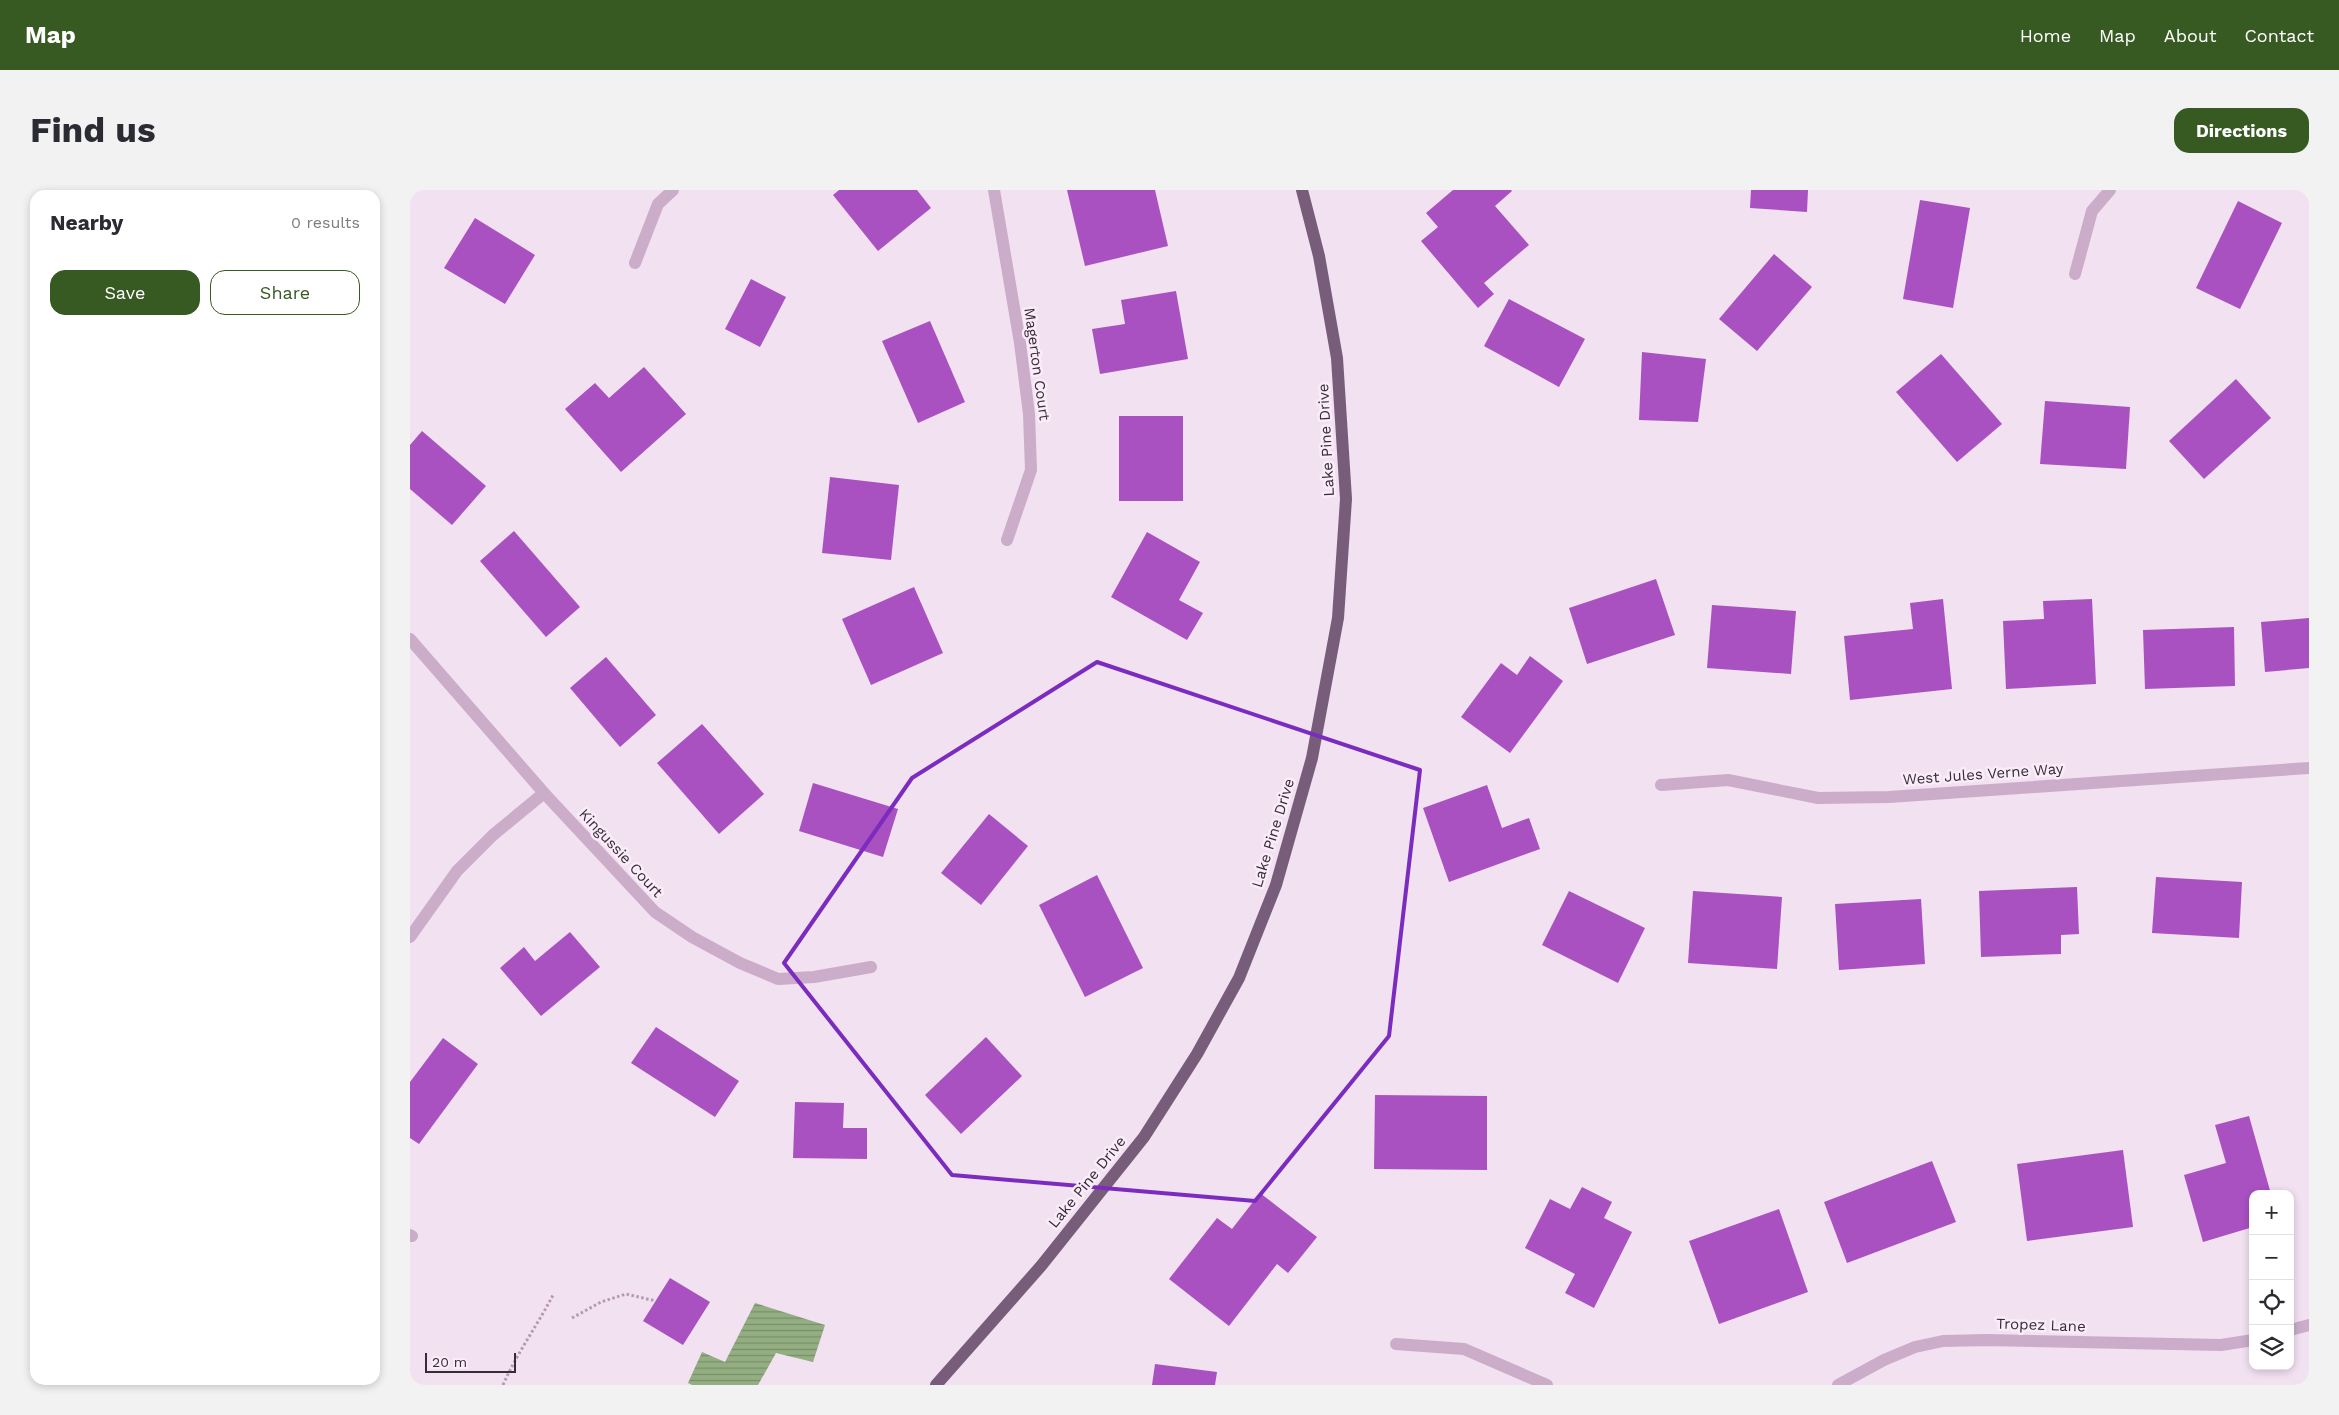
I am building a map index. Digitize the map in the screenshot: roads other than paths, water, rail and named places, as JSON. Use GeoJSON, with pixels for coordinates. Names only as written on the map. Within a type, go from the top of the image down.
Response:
{"type":"FeatureCollection","features":[{"type":"Feature","properties":{"kind":"main road","name":"Lake Pine Drive"},"geometry":{"type":"LineString","coordinates":[[936,1385],[1041,1266],[1144,1137],[1197,1054],[1239,978],[1276,885],[1312,758],[1338,618],[1346,499],[1337,358],[1319,256],[1302,190]]}},
{"type":"Feature","properties":{"kind":"street"},"geometry":{"type":"LineString","coordinates":[[635,263],[658,204],[673,190]]}},
{"type":"Feature","properties":{"kind":"street","name":"Magerton Court"},"geometry":{"type":"LineString","coordinates":[[994,190],[1022,361],[1029,414],[1032,470],[1007,540]]}},
{"type":"Feature","properties":{"kind":"street"},"geometry":{"type":"LineString","coordinates":[[2075,274],[2092,211],[2110,190]]}},
{"type":"Feature","properties":{"kind":"street","name":"Kingussie Court"},"geometry":{"type":"LineString","coordinates":[[410,639],[544,793],[655,912],[692,937],[740,963],[778,979],[814,977],[871,966]]}},
{"type":"Feature","properties":{"kind":"street","name":"West Jules Verne Way"},"geometry":{"type":"LineString","coordinates":[[1661,785],[1728,780],[1818,798],[1889,797],[2309,768]]}},
{"type":"Feature","properties":{"kind":"street"},"geometry":{"type":"LineString","coordinates":[[410,937],[457,871],[493,835],[544,793]]}},
{"type":"Feature","properties":{"kind":"street"},"geometry":{"type":"LineString","coordinates":[[2294,1329],[2309,1325]]}},
{"type":"Feature","properties":{"kind":"street","name":"Tropez Lane"},"geometry":{"type":"LineString","coordinates":[[1838,1385],[1915,1347],[1943,1341],[2220,1345],[2249,1341]]}},
{"type":"Feature","properties":{"kind":"street"},"geometry":{"type":"LineString","coordinates":[[1396,1344],[1464,1349],[1547,1385]]}}]}
